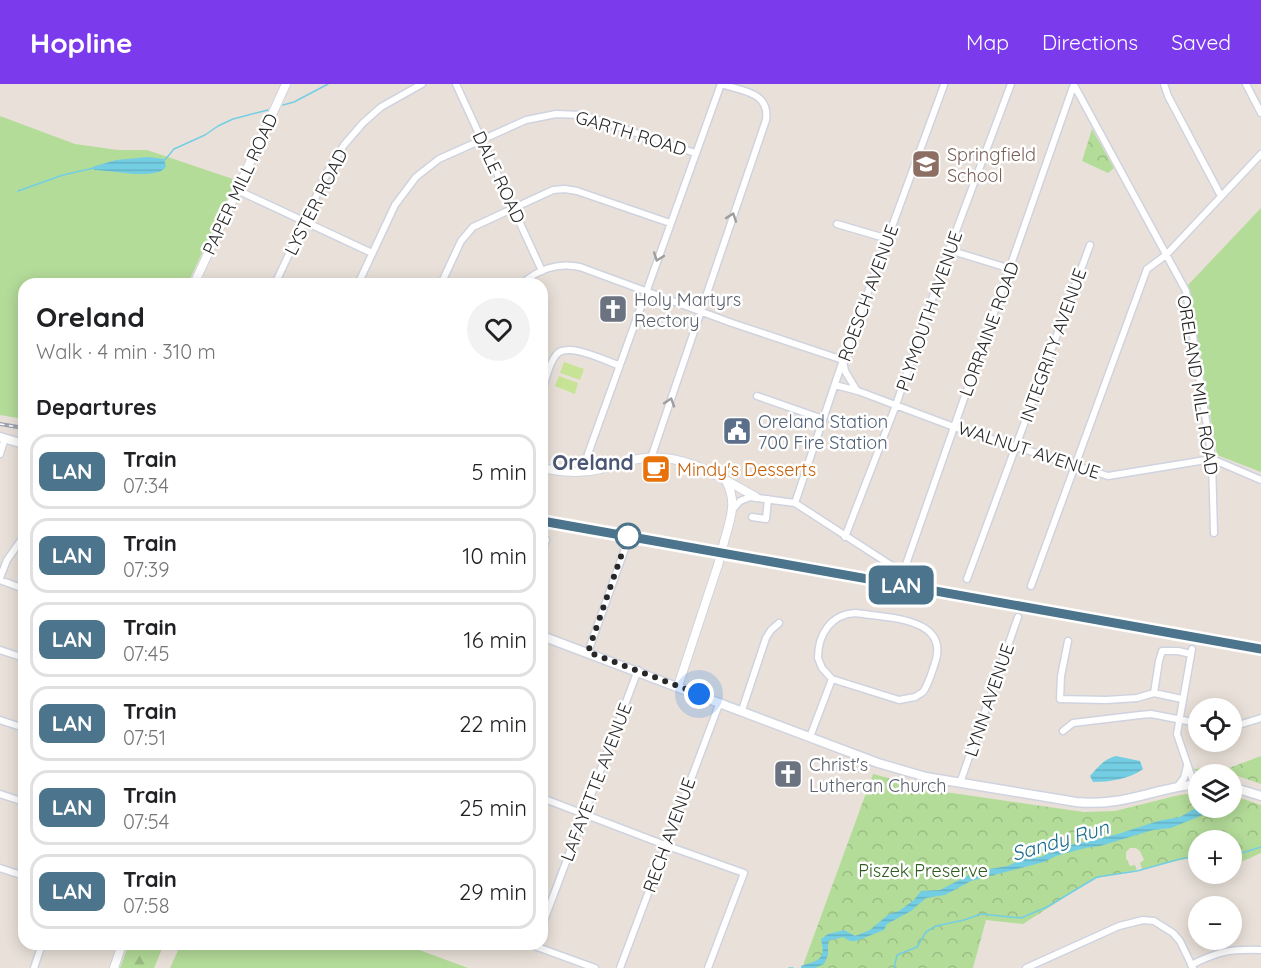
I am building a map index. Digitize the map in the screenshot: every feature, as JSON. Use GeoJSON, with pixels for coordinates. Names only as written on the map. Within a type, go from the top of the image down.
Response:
{"type":"FeatureCollection","features":[{"type":"Feature","properties":{"kind":"main road"},"geometry":{"type":"LineString","coordinates":[[3,438],[18,442]]}},
{"type":"Feature","properties":{"kind":"main road"},"geometry":{"type":"LineString","coordinates":[[548,638],[908,773],[1096,804],[1116,802],[1188,785]]}},
{"type":"Feature","properties":{"kind":"main road"},"geometry":{"type":"LineString","coordinates":[[1242,789],[1261,796]]}},
{"type":"Feature","properties":{"kind":"street","name":"PAPER MILL ROAD"},"geometry":{"type":"LineString","coordinates":[[197,278],[286,84]]}},
{"type":"Feature","properties":{"kind":"street","name":"LYSTER ROAD"},"geometry":{"type":"LineString","coordinates":[[278,278],[336,157],[353,133],[389,102],[422,84]]}},
{"type":"Feature","properties":{"kind":"street","name":"DALE ROAD"},"geometry":{"type":"LineString","coordinates":[[456,84],[542,271]]}},
{"type":"Feature","properties":{"kind":"street"},"geometry":{"type":"LineString","coordinates":[[584,472],[584,465],[618,365],[721,84],[754,95],[766,104],[766,120],[651,458]]}},
{"type":"Feature","properties":{"kind":"street","name":"PLYMOUTH AVENUE"},"geometry":{"type":"LineString","coordinates":[[845,537],[896,405],[949,250],[1011,84]]}},
{"type":"Feature","properties":{"kind":"street","name":"ORELAND MILL ROAD"},"geometry":{"type":"LineString","coordinates":[[1074,84],[1186,291],[1212,459],[1214,533]]}},
{"type":"Feature","properties":{"kind":"street","name":"LORRAINE ROAD"},"geometry":{"type":"LineString","coordinates":[[845,537],[903,573],[1074,84]]}},
{"type":"Feature","properties":{"kind":"street"},"geometry":{"type":"LineString","coordinates":[[1164,84],[1168,96],[1221,196]]}},
{"type":"Feature","properties":{"kind":"street"},"geometry":{"type":"LineString","coordinates":[[1246,84],[1261,113]]}},
{"type":"Feature","properties":{"kind":"street","name":"ROESCH AVENUE"},"geometry":{"type":"LineString","coordinates":[[795,503],[843,360],[944,85]]}},
{"type":"Feature","properties":{"kind":"street","name":"GARTH ROAD"},"geometry":{"type":"LineString","coordinates":[[361,278],[395,205],[417,177],[439,159],[526,120],[546,115],[567,114],[593,117],[695,153]]}},
{"type":"Feature","properties":{"kind":"street"},"geometry":{"type":"LineString","coordinates":[[1031,586],[1147,269],[1166,255],[1261,154]]}},
{"type":"Feature","properties":{"kind":"street"},"geometry":{"type":"LineString","coordinates":[[444,278],[468,231],[478,223],[547,191],[565,189],[585,193],[670,223]]}},
{"type":"Feature","properties":{"kind":"street"},"geometry":{"type":"LineString","coordinates":[[237,190],[372,253]]}},
{"type":"Feature","properties":{"kind":"street"},"geometry":{"type":"LineString","coordinates":[[837,225],[888,239]]}},
{"type":"Feature","properties":{"kind":"street","name":"INTEGRITY AVENUE"},"geometry":{"type":"LineString","coordinates":[[967,579],[1090,245]]}},
{"type":"Feature","properties":{"kind":"street"},"geometry":{"type":"LineString","coordinates":[[949,250],[1011,269]]}},
{"type":"Feature","properties":{"kind":"street"},"geometry":{"type":"LineString","coordinates":[[531,278],[542,271],[560,265],[575,266],[843,360],[844,371],[858,391]]}},
{"type":"Feature","properties":{"kind":"street"},"geometry":{"type":"LineString","coordinates":[[548,374],[555,355],[564,350],[574,350],[618,365]]}},
{"type":"Feature","properties":{"kind":"street","name":"WALNUT AVENUE"},"geometry":{"type":"LineString","coordinates":[[835,385],[858,391],[954,427],[1108,476],[1212,459]]}},
{"type":"Feature","properties":{"kind":"street"},"geometry":{"type":"LineString","coordinates":[[757,396],[823,419]]}},
{"type":"Feature","properties":{"kind":"street"},"geometry":{"type":"LineString","coordinates":[[0,454],[3,438]]}},
{"type":"Feature","properties":{"kind":"street"},"geometry":{"type":"LineString","coordinates":[[548,469],[584,472],[632,460],[651,458],[696,465],[756,497],[795,503],[845,537]]}},
{"type":"Feature","properties":{"kind":"street"},"geometry":{"type":"LineString","coordinates":[[1212,459],[1261,480]]}},
{"type":"Feature","properties":{"kind":"street"},"geometry":{"type":"LineString","coordinates":[[678,686],[718,565],[733,509],[731,493],[725,480]]}},
{"type":"Feature","properties":{"kind":"street"},"geometry":{"type":"LineString","coordinates":[[733,509],[742,500],[756,497]]}},
{"type":"Feature","properties":{"kind":"street"},"geometry":{"type":"LineString","coordinates":[[752,518],[766,519],[768,499]]}},
{"type":"Feature","properties":{"kind":"street"},"geometry":{"type":"LineString","coordinates":[[18,544],[7,560],[0,579],[18,586]]}},
{"type":"Feature","properties":{"kind":"street"},"geometry":{"type":"LineString","coordinates":[[588,652],[626,546]]}},
{"type":"Feature","properties":{"kind":"street"},"geometry":{"type":"LineString","coordinates":[[856,613],[913,622],[925,627],[935,640],[938,658],[925,689],[915,697],[904,700],[892,699],[832,679],[822,668],[818,653],[824,630],[830,622],[839,617],[856,613]]}},
{"type":"Feature","properties":{"kind":"street","name":"LYNN AVENUE"},"geometry":{"type":"LineString","coordinates":[[960,783],[1018,617]]}},
{"type":"Feature","properties":{"kind":"street"},"geometry":{"type":"LineString","coordinates":[[742,710],[766,638],[779,623]]}},
{"type":"Feature","properties":{"kind":"street"},"geometry":{"type":"LineString","coordinates":[[1068,641],[1060,699],[1137,698],[1154,693],[1182,699]]}},
{"type":"Feature","properties":{"kind":"street"},"geometry":{"type":"LineString","coordinates":[[0,650],[18,656]]}},
{"type":"Feature","properties":{"kind":"street"},"geometry":{"type":"LineString","coordinates":[[1154,693],[1162,651],[1191,652],[1177,734],[1187,765],[1184,778],[1177,787]]}},
{"type":"Feature","properties":{"kind":"street","name":"LAFAYETTE AVENUE"},"geometry":{"type":"LineString","coordinates":[[548,910],[638,670]]}},
{"type":"Feature","properties":{"kind":"street"},"geometry":{"type":"LineString","coordinates":[[810,737],[832,679]]}},
{"type":"Feature","properties":{"kind":"street","name":"RECH AVENUE"},"geometry":{"type":"LineString","coordinates":[[620,968],[720,702]]}},
{"type":"Feature","properties":{"kind":"street"},"geometry":{"type":"LineString","coordinates":[[1063,732],[1072,723],[1151,714],[1188,721]]}},
{"type":"Feature","properties":{"kind":"street"},"geometry":{"type":"LineString","coordinates":[[1242,724],[1261,718]]}},
{"type":"Feature","properties":{"kind":"street"},"geometry":{"type":"LineString","coordinates":[[0,720],[18,726]]}},
{"type":"Feature","properties":{"kind":"street"},"geometry":{"type":"LineString","coordinates":[[0,794],[18,800]]}},
{"type":"Feature","properties":{"kind":"street"},"geometry":{"type":"LineString","coordinates":[[548,800],[744,873],[708,968]]}},
{"type":"Feature","properties":{"kind":"street"},"geometry":{"type":"LineString","coordinates":[[0,868],[18,874]]}},
{"type":"Feature","properties":{"kind":"street"},"geometry":{"type":"LineString","coordinates":[[1026,968],[1119,926],[1143,920],[1154,921],[1173,933],[1192,966],[1220,952],[1235,949],[1261,950]]}},
{"type":"Feature","properties":{"kind":"street"},"geometry":{"type":"LineString","coordinates":[[34,968],[40,950]]}},
{"type":"Feature","properties":{"kind":"street"},"geometry":{"type":"LineString","coordinates":[[114,968],[120,950]]}},
{"type":"Feature","properties":{"kind":"street"},"geometry":{"type":"LineString","coordinates":[[548,950],[595,968]]}},
{"type":"Feature","properties":{"kind":"green space"},"geometry":{"type":"Polygon","coordinates":[[[0,116],[75,144],[118,150],[147,150],[236,180],[190,278],[18,278],[18,418],[0,415],[0,116]]]}},
{"type":"Feature","properties":{"kind":"green space"},"geometry":{"type":"Polygon","coordinates":[[[1092,129],[1114,168],[1108,173],[1082,161],[1092,129]]]}},
{"type":"Feature","properties":{"kind":"green space"},"geometry":{"type":"Polygon","coordinates":[[[1261,208],[1261,472],[1217,455],[1188,285],[1261,208]]]}},
{"type":"Feature","properties":{"kind":"green space"},"geometry":{"type":"Polygon","coordinates":[[[564,362],[584,369],[580,380],[560,373],[564,362]]]}},
{"type":"Feature","properties":{"kind":"green space"},"geometry":{"type":"Polygon","coordinates":[[[559,376],[578,383],[575,394],[555,386],[559,376]]]}},
{"type":"Feature","properties":{"kind":"green space"},"geometry":{"type":"Polygon","coordinates":[[[1261,756],[1261,784],[1242,777],[1242,764],[1240,764],[1261,756]]]}},
{"type":"Feature","properties":{"kind":"green space","name":"Piszek Preserve"},"geometry":{"type":"Polygon","coordinates":[[[873,774],[938,791],[1084,812],[1115,811],[1188,794],[1188,818],[1242,818],[1242,798],[1261,805],[1261,853],[1242,862],[1242,830],[1188,830],[1188,858],[1142,869],[1140,863],[1144,860],[1140,851],[1130,848],[1126,852],[1126,858],[1130,866],[1135,865],[1137,870],[1093,879],[1023,924],[986,920],[973,968],[802,968],[873,774]]]}},
{"type":"Feature","properties":{"kind":"green space"},"geometry":{"type":"Polygon","coordinates":[[[127,950],[162,950],[154,968],[120,968],[127,950]]]}},
{"type":"Feature","properties":{"kind":"green space"},"geometry":{"type":"Polygon","coordinates":[[[178,950],[419,950],[468,968],[170,968],[178,950]]]}},
{"type":"Feature","properties":{"kind":"water"},"geometry":{"type":"Polygon","coordinates":[[[148,157],[164,159],[166,167],[153,173],[133,174],[94,170],[92,167],[116,160],[148,157]]]}},
{"type":"Feature","properties":{"kind":"water"},"geometry":{"type":"Polygon","coordinates":[[[1116,756],[1140,761],[1143,769],[1119,779],[1093,782],[1090,776],[1105,761],[1116,756]]]}},
{"type":"Feature","properties":{"kind":"water"},"geometry":{"type":"Polygon","coordinates":[[[1188,812],[1188,818],[1195,818],[1171,828],[1153,830],[1100,846],[1085,848],[1056,856],[1044,862],[971,881],[945,895],[926,898],[911,911],[887,924],[884,930],[856,941],[843,937],[828,941],[828,955],[824,964],[815,968],[801,968],[820,958],[823,951],[821,939],[828,934],[844,930],[855,936],[870,930],[889,914],[899,911],[914,900],[921,891],[940,890],[977,871],[1008,866],[1022,859],[1041,857],[1062,847],[1180,817],[1188,812]]]}},
{"type":"Feature","properties":{"kind":"waterway"},"geometry":{"type":"LineString","coordinates":[[283,105],[294,102],[328,84]]}},
{"type":"Feature","properties":{"kind":"waterway"},"geometry":{"type":"LineString","coordinates":[[164,161],[174,149],[205,135],[218,126],[233,119],[268,110]]}},
{"type":"Feature","properties":{"kind":"waterway"},"geometry":{"type":"LineString","coordinates":[[18,191],[63,175],[94,168]]}},
{"type":"Feature","properties":{"kind":"waterway"},"geometry":{"type":"LineString","coordinates":[[1242,853],[1261,847]]}},
{"type":"Feature","properties":{"kind":"waterway"},"geometry":{"type":"LineString","coordinates":[[894,968],[897,955],[917,947],[926,932],[936,926],[981,914],[1021,918],[1047,907],[1097,877],[1137,871],[1188,858]]}},
{"type":"Feature","properties":{"kind":"railway"},"geometry":{"type":"LineString","coordinates":[[0,424],[18,427]]}},
{"type":"Feature","properties":{"kind":"railway"},"geometry":{"type":"LineString","coordinates":[[548,525],[1261,652]]}},
{"type":"Feature","properties":{"kind":"train","name":"LAN"},"geometry":{"type":"LineString","coordinates":[[548,522],[1261,649]]}},
{"type":"Feature","properties":{"kind":"place","name":"Springfield School"},"geometry":{"type":"Point","coordinates":[926,164]}},
{"type":"Feature","properties":{"kind":"place","name":"Holy Martyrs Rectory"},"geometry":{"type":"Point","coordinates":[613,309]}},
{"type":"Feature","properties":{"kind":"place","name":"Oreland Station 700 Fire Station"},"geometry":{"type":"Point","coordinates":[737,431]}},
{"type":"Feature","properties":{"kind":"place","name":"Mindy's Desserts"},"geometry":{"type":"Point","coordinates":[656,469]}},
{"type":"Feature","properties":{"kind":"place","name":"Christ's Lutheran Church"},"geometry":{"type":"Point","coordinates":[788,774]}},
{"type":"Feature","properties":{"kind":"district","name":"Oreland"},"geometry":{"type":"Point","coordinates":[593,462]}},
{"type":"Feature","properties":{"kind":"route"},"geometry":{"type":"LineString","coordinates":[[628,536],[588,652],[699,694]]}},
{"type":"Feature","properties":{"kind":"water label","name":"Sandy Run"},"geometry":{"type":"Point","coordinates":[1060,840]}}]}
